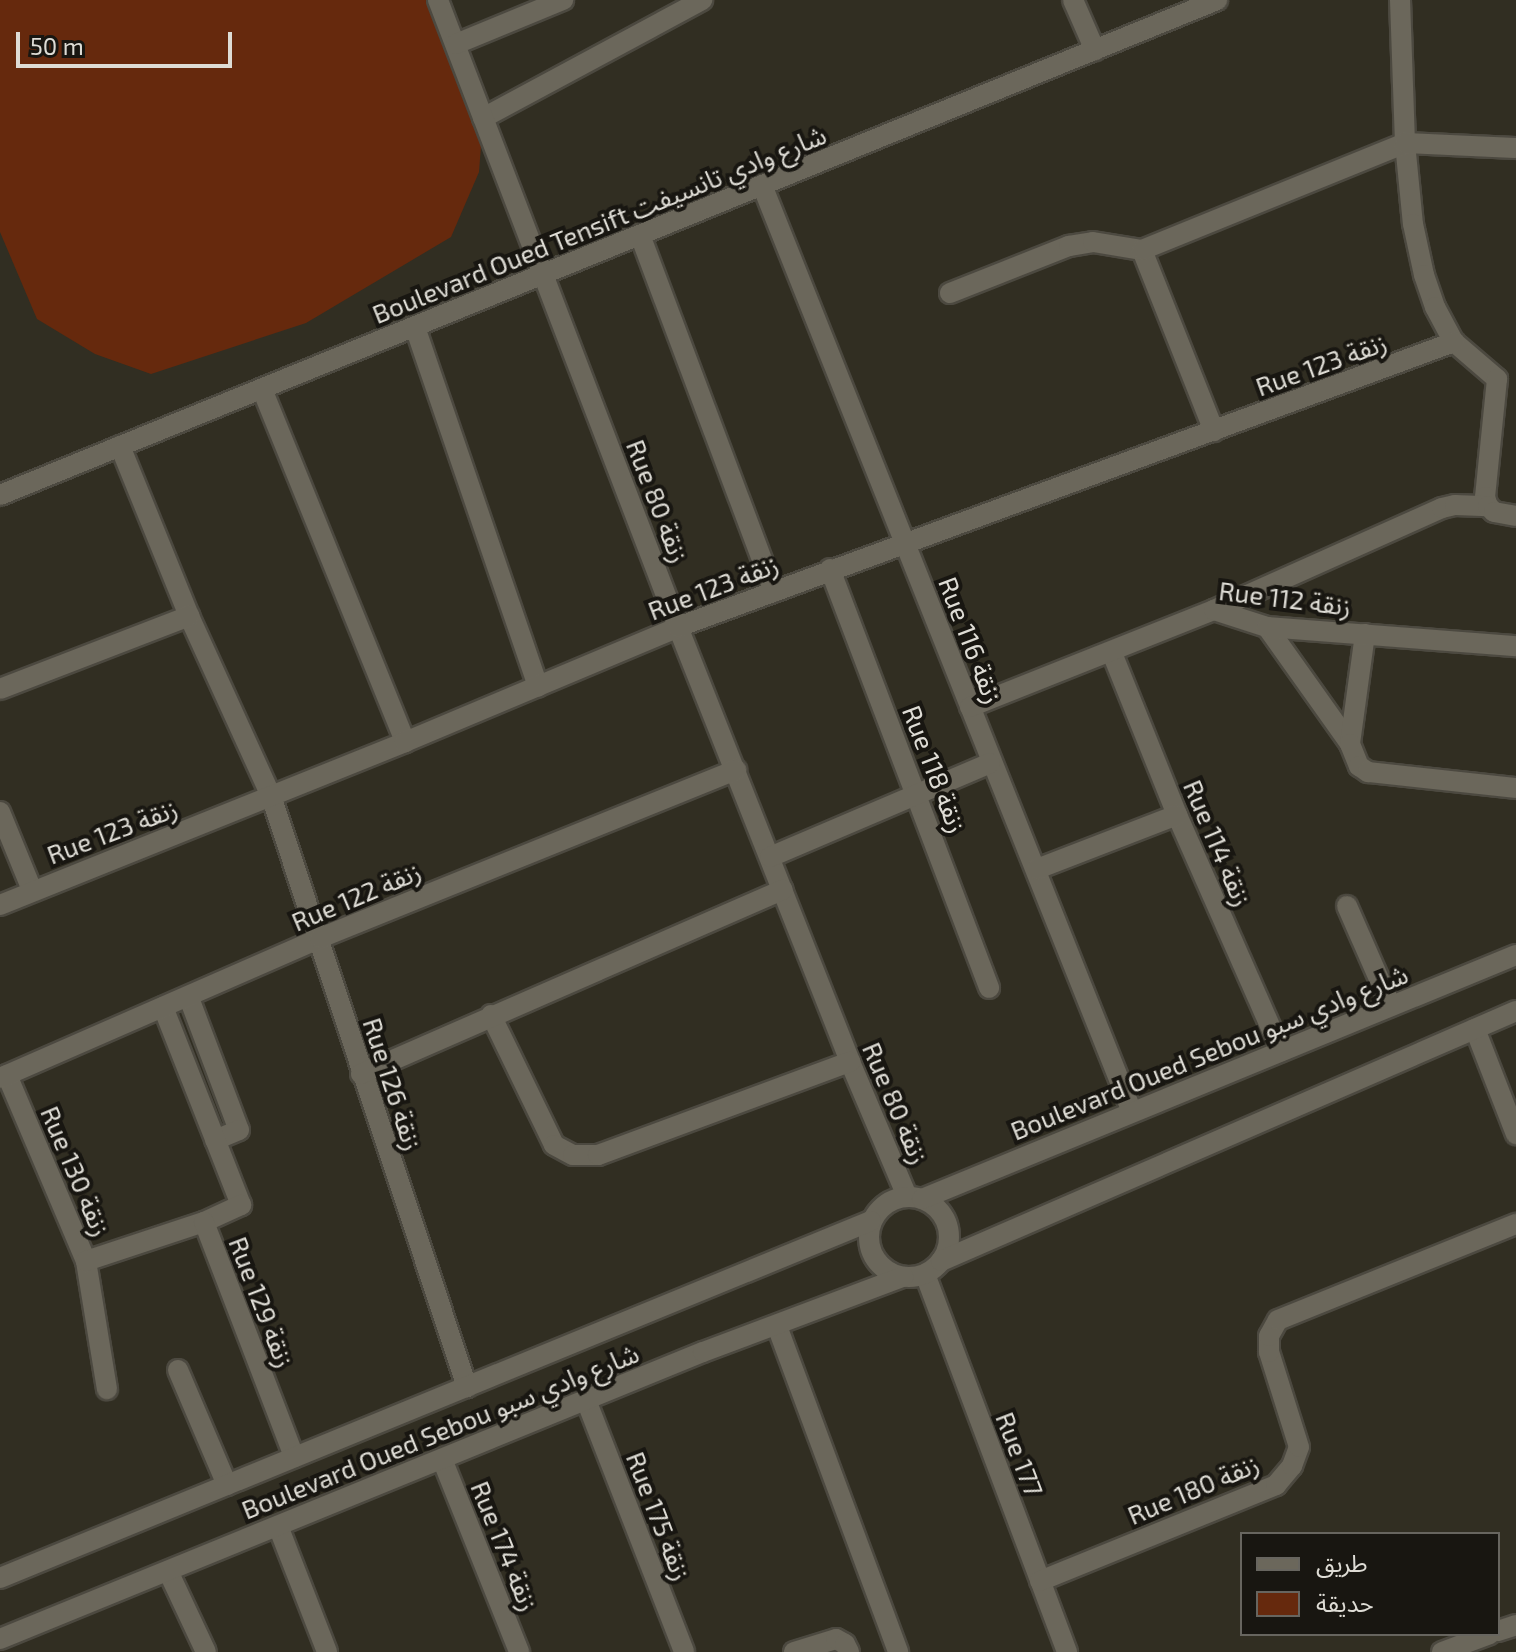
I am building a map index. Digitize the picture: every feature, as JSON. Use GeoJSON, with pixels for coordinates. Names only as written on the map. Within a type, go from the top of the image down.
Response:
{"type":"FeatureCollection","features":[{"type":"Feature","properties":{"kind":"street","name":"Rue 80 زنقة"},"geometry":{"type":"LineString","coordinates":[[438,0],[678,627],[850,1062],[914,1197]]}},
{"type":"Feature","properties":{"kind":"street"},"geometry":{"type":"LineString","coordinates":[[456,44],[563,0]]}},
{"type":"Feature","properties":{"kind":"street"},"geometry":{"type":"LineString","coordinates":[[483,118],[702,0]]}},
{"type":"Feature","properties":{"kind":"street"},"geometry":{"type":"LineString","coordinates":[[1073,0],[1095,50]]}},
{"type":"Feature","properties":{"kind":"street","name":"Boulevard Oued Tensift شارع وادي تانسيفت"},"geometry":{"type":"LineString","coordinates":[[0,495],[1217,0]]}},
{"type":"Feature","properties":{"kind":"street"},"geometry":{"type":"LineString","coordinates":[[1400,0],[1405,143],[1413,224],[1424,275],[1435,307],[1454,342],[1506,380],[1485,497],[1494,512],[1516,516]]}},
{"type":"Feature","properties":{"kind":"street"},"geometry":{"type":"LineString","coordinates":[[950,293],[1069,246],[1093,242],[1142,250],[1405,143],[1516,148]]}},
{"type":"Feature","properties":{"kind":"street","name":"Rue 116 زنقة"},"geometry":{"type":"LineString","coordinates":[[762,185],[906,543],[990,763],[1037,869],[1132,1112]]}},
{"type":"Feature","properties":{"kind":"street"},"geometry":{"type":"LineString","coordinates":[[640,235],[774,592]]}},
{"type":"Feature","properties":{"kind":"street"},"geometry":{"type":"LineString","coordinates":[[1142,250],[1214,431]]}},
{"type":"Feature","properties":{"kind":"street"},"geometry":{"type":"LineString","coordinates":[[415,327],[538,687]]}},
{"type":"Feature","properties":{"kind":"street","name":"Rue 123 زنقة"},"geometry":{"type":"LineString","coordinates":[[0,905],[405,742],[678,627],[1454,342]]}},
{"type":"Feature","properties":{"kind":"street"},"geometry":{"type":"LineString","coordinates":[[262,389],[405,742]]}},
{"type":"Feature","properties":{"kind":"street","name":"Rue 126 زنقة"},"geometry":{"type":"LineString","coordinates":[[120,446],[189,616],[271,796],[467,1387]]}},
{"type":"Feature","properties":{"kind":"street"},"geometry":{"type":"LineString","coordinates":[[1214,610],[1442,508],[1455,505],[1488,506]]}},
{"type":"Feature","properties":{"kind":"street","name":"Rue 118 زنقة"},"geometry":{"type":"LineString","coordinates":[[830,569],[989,988]]}},
{"type":"Feature","properties":{"kind":"street","name":"Rue 112 زنقة"},"geometry":{"type":"LineString","coordinates":[[970,707],[1214,610],[1267,627],[1516,646]]}},
{"type":"Feature","properties":{"kind":"street"},"geometry":{"type":"LineString","coordinates":[[0,689],[189,616]]}},
{"type":"Feature","properties":{"kind":"street"},"geometry":{"type":"LineString","coordinates":[[1267,627],[1368,772],[1516,788]]}},
{"type":"Feature","properties":{"kind":"street"},"geometry":{"type":"LineString","coordinates":[[1352,751],[1365,634]]}},
{"type":"Feature","properties":{"kind":"street","name":"Rue 114 زنقة"},"geometry":{"type":"LineString","coordinates":[[1112,653],[1177,815],[1281,1051]]}},
{"type":"Feature","properties":{"kind":"street"},"geometry":{"type":"LineString","coordinates":[[770,857],[990,763]]}},
{"type":"Feature","properties":{"kind":"street","name":"Rue 122 زنقة"},"geometry":{"type":"LineString","coordinates":[[3,1077],[320,938],[736,770]]}},
{"type":"Feature","properties":{"kind":"street"},"geometry":{"type":"LineString","coordinates":[[0,812],[32,890]]}},
{"type":"Feature","properties":{"kind":"street"},"geometry":{"type":"LineString","coordinates":[[1037,869],[1177,815]]}},
{"type":"Feature","properties":{"kind":"street"},"geometry":{"type":"LineString","coordinates":[[361,1074],[783,890]]}},
{"type":"Feature","properties":{"kind":"street"},"geometry":{"type":"LineString","coordinates":[[1347,906],[1391,1006]]}},
{"type":"Feature","properties":{"kind":"street","name":"Boulevard Oued Sebou شارع وادي سبو"},"geometry":{"type":"LineString","coordinates":[[914,1197],[1132,1112],[1516,955]]}},
{"type":"Feature","properties":{"kind":"street"},"geometry":{"type":"LineString","coordinates":[[189,998],[239,1130],[215,1140]]}},
{"type":"Feature","properties":{"kind":"street","name":"Rue 129 زنقة"},"geometry":{"type":"LineString","coordinates":[[163,1007],[241,1205],[204,1222],[294,1457]]}},
{"type":"Feature","properties":{"kind":"street"},"geometry":{"type":"LineString","coordinates":[[933,1268],[948,1248],[949,1232],[945,1218],[935,1206],[914,1197],[884,1205],[871,1221],[868,1235],[870,1250],[889,1272],[903,1277],[933,1268],[1516,1011]]}},
{"type":"Feature","properties":{"kind":"street"},"geometry":{"type":"LineString","coordinates":[[491,1015],[554,1145],[573,1155],[598,1155],[850,1062]]}},
{"type":"Feature","properties":{"kind":"street"},"geometry":{"type":"LineString","coordinates":[[1475,1029],[1516,1134]]}},
{"type":"Feature","properties":{"kind":"street","name":"Rue 130 زنقة"},"geometry":{"type":"LineString","coordinates":[[3,1077],[86,1261],[204,1222]]}},
{"type":"Feature","properties":{"kind":"street","name":"Boulevard Oued Sebou شارع وادي سبو"},"geometry":{"type":"LineString","coordinates":[[0,1578],[871,1221]]}},
{"type":"Feature","properties":{"kind":"street","name":"Rue 180 زنقة"},"geometry":{"type":"LineString","coordinates":[[1040,1581],[1276,1485],[1292,1466],[1299,1447],[1269,1352],[1269,1336],[1278,1320],[1516,1224]]}},
{"type":"Feature","properties":{"kind":"street"},"geometry":{"type":"LineString","coordinates":[[86,1261],[107,1389]]}},
{"type":"Feature","properties":{"kind":"street","name":"Rue 177"},"geometry":{"type":"LineString","coordinates":[[933,1268],[1067,1652]]}},
{"type":"Feature","properties":{"kind":"street","name":"Boulevard Oued Sebou شارع وادي سبو"},"geometry":{"type":"LineString","coordinates":[[3,1640],[586,1400],[903,1277]]}},
{"type":"Feature","properties":{"kind":"street"},"geometry":{"type":"LineString","coordinates":[[777,1326],[898,1652]]}},
{"type":"Feature","properties":{"kind":"street"},"geometry":{"type":"LineString","coordinates":[[178,1370],[227,1485]]}},
{"type":"Feature","properties":{"kind":"street","name":"Rue 175 زنقة"},"geometry":{"type":"LineString","coordinates":[[586,1400],[684,1652]]}},
{"type":"Feature","properties":{"kind":"street","name":"Rue 174 زنقة"},"geometry":{"type":"LineString","coordinates":[[442,1459],[519,1652]]}},
{"type":"Feature","properties":{"kind":"street"},"geometry":{"type":"LineString","coordinates":[[278,1526],[327,1652]]}},
{"type":"Feature","properties":{"kind":"street"},"geometry":{"type":"LineString","coordinates":[[168,1571],[206,1652]]}},
{"type":"Feature","properties":{"kind":"street"},"geometry":{"type":"LineString","coordinates":[[1442,1652],[1485,1636]]}},
{"type":"Feature","properties":{"kind":"street"},"geometry":{"type":"LineString","coordinates":[[794,1652],[836,1639],[847,1648]]}},
{"type":"Feature","properties":{"kind":"green space"},"geometry":{"type":"Polygon","coordinates":[[[0,0],[435,0],[483,119],[479,172],[451,237],[306,323],[151,374],[95,354],[37,319],[0,232],[0,0]]]}}]}
